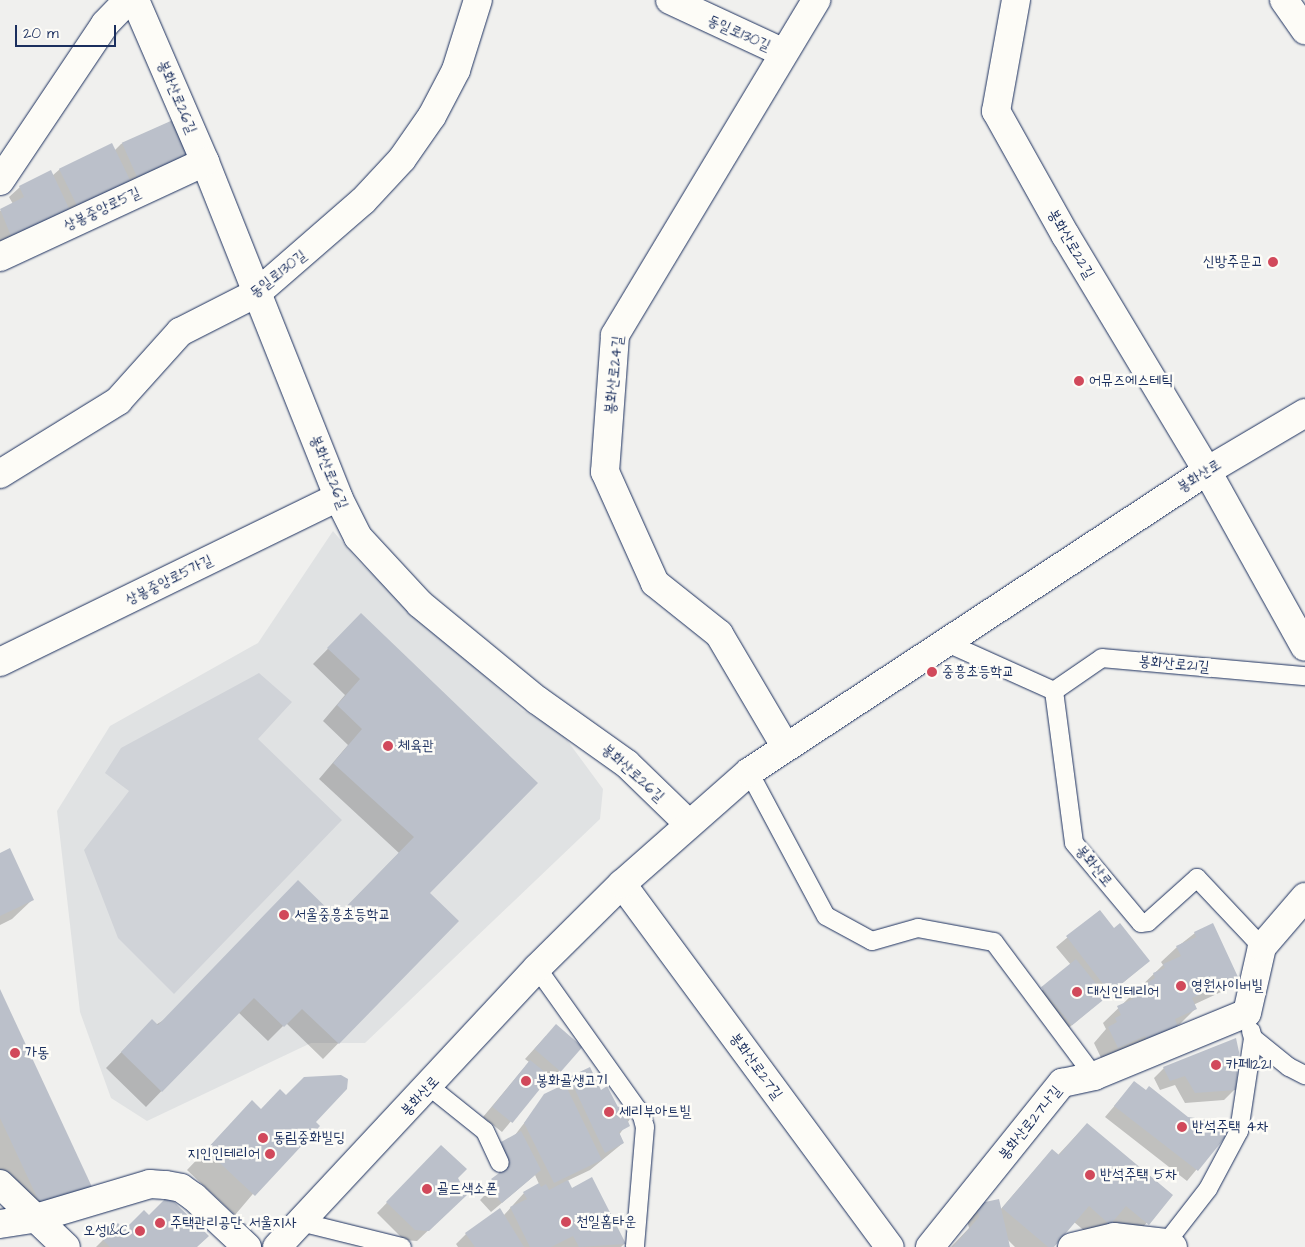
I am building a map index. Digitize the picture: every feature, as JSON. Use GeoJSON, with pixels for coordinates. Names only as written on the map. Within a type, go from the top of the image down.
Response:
{"type":"FeatureCollection","features":[{"type":"Feature","properties":{"kind":"street"},"geometry":{"type":"LineString","coordinates":[[0,181],[105,24],[128,0]]}},
{"type":"Feature","properties":{"kind":"street","name":"봉화산로26길"},"geometry":{"type":"LineString","coordinates":[[135,0],[205,162],[338,498],[358,537],[420,604],[537,700],[627,764],[689,824]]}},
{"type":"Feature","properties":{"kind":"street","name":"동일로130길"},"geometry":{"type":"LineString","coordinates":[[0,474],[118,401],[180,332],[257,293],[332,231],[402,159],[432,116],[456,70],[478,0]]}},
{"type":"Feature","properties":{"kind":"street","name":"동일로130길"},"geometry":{"type":"LineString","coordinates":[[670,0],[782,52]]}},
{"type":"Feature","properties":{"kind":"street","name":"봉화산로24길"},"geometry":{"type":"LineString","coordinates":[[785,746],[719,634],[655,582],[605,472],[615,335],[782,52],[816,0]]}},
{"type":"Feature","properties":{"kind":"street","name":"봉화산로22길"},"geometry":{"type":"LineString","coordinates":[[1016,0],[996,111],[1066,236],[1207,471]]}},
{"type":"Feature","properties":{"kind":"street"},"geometry":{"type":"LineString","coordinates":[[1284,0],[1305,30]]}},
{"type":"Feature","properties":{"kind":"street","name":"상봉중앙로5길"},"geometry":{"type":"LineString","coordinates":[[0,257],[205,162]]}},
{"type":"Feature","properties":{"kind":"street","name":"봉화산로"},"geometry":{"type":"LineString","coordinates":[[277,1247],[430,1087],[538,968],[622,884],[749,772],[785,746],[1207,471],[1305,413]]}},
{"type":"Feature","properties":{"kind":"street"},"geometry":{"type":"LineString","coordinates":[[1207,471],[1305,647]]}},
{"type":"Feature","properties":{"kind":"street","name":"상봉중앙로5가길"},"geometry":{"type":"LineString","coordinates":[[0,662],[338,498]]}},
{"type":"Feature","properties":{"kind":"street","name":"봉화산로27길"},"geometry":{"type":"LineString","coordinates":[[622,884],[890,1247]]}},
{"type":"Feature","properties":{"kind":"street"},"geometry":{"type":"LineString","coordinates":[[1250,1026],[1262,946],[1305,897]]}},
{"type":"Feature","properties":{"kind":"street","name":"봉화산로27나길"},"geometry":{"type":"LineString","coordinates":[[930,1247],[1062,1083],[1094,1076],[1250,1026]]}},
{"type":"Feature","properties":{"kind":"street"},"geometry":{"type":"LineString","coordinates":[[0,1184],[66,1247]]}},
{"type":"Feature","properties":{"kind":"street"},"geometry":{"type":"LineString","coordinates":[[0,1224],[36,1218],[150,1184],[166,1185],[181,1188],[194,1197],[247,1247]]}},
{"type":"Feature","properties":{"kind":"street"},"geometry":{"type":"LineString","coordinates":[[1072,1247],[1114,1237],[1169,1245]]}},
{"type":"Feature","properties":{"kind":"lane"},"geometry":{"type":"LineString","coordinates":[[945,642],[1054,691]]}},
{"type":"Feature","properties":{"kind":"lane","name":"봉화산로21길"},"geometry":{"type":"LineString","coordinates":[[1054,691],[1102,658],[1305,676]]}},
{"type":"Feature","properties":{"kind":"lane","name":"봉화산로"},"geometry":{"type":"LineString","coordinates":[[1054,691],[1074,843],[1141,923],[1148,922],[1198,878],[1262,946]]}},
{"type":"Feature","properties":{"kind":"lane"},"geometry":{"type":"LineString","coordinates":[[749,772],[826,916],[872,941],[918,928],[994,942],[1094,1076]]}},
{"type":"Feature","properties":{"kind":"lane"},"geometry":{"type":"LineString","coordinates":[[538,968],[642,1116],[645,1127],[635,1247]]}},
{"type":"Feature","properties":{"kind":"lane"},"geometry":{"type":"LineString","coordinates":[[1250,1026],[1289,1068],[1305,1075]]}},
{"type":"Feature","properties":{"kind":"lane"},"geometry":{"type":"LineString","coordinates":[[1169,1245],[1208,1189],[1239,1131],[1250,1026]]}},
{"type":"Feature","properties":{"kind":"lane"},"geometry":{"type":"LineString","coordinates":[[430,1087],[486,1131],[500,1163]]}},
{"type":"Feature","properties":{"kind":"lane"},"geometry":{"type":"LineString","coordinates":[[300,1222],[402,1247]]}},
{"type":"Feature","properties":{"kind":"shaded area","name":"서울중흥초등학교"},"geometry":{"type":"Polygon","coordinates":[[[333,531],[361,564],[522,710],[561,732],[603,789],[600,819],[365,1043],[311,1043],[147,1121],[111,1098],[80,1012],[57,811],[110,726],[258,643],[333,531]]]}},
{"type":"Feature","properties":{"kind":"shaded area"},"geometry":{"type":"Polygon","coordinates":[[[259,673],[292,702],[258,739],[342,820],[174,994],[118,938],[84,850],[129,791],[105,773],[121,748],[259,673]]]}},
{"type":"Feature","properties":{"kind":"building"},"geometry":{"type":"Polygon","coordinates":[[[173,120],[190,158],[139,181],[122,143],[173,120]]]}},
{"type":"Feature","properties":{"kind":"building"},"geometry":{"type":"Polygon","coordinates":[[[112,143],[135,190],[82,216],[59,169],[112,143]]]}},
{"type":"Feature","properties":{"kind":"building"},"geometry":{"type":"Polygon","coordinates":[[[51,170],[73,217],[15,246],[0,209],[24,197],[19,186],[51,170]]]}},
{"type":"Feature","properties":{"kind":"building"},"geometry":{"type":"Polygon","coordinates":[[[361,613],[538,783],[430,893],[459,921],[339,1044],[302,1009],[284,1027],[254,998],[162,1092],[121,1052],[152,1019],[158,1025],[298,880],[336,917],[414,837],[333,763],[362,729],[337,705],[360,679],[327,648],[361,613]]]}},
{"type":"Feature","properties":{"kind":"building"},"geometry":{"type":"Polygon","coordinates":[[[10,848],[34,900],[0,916],[0,853],[10,848]]]}},
{"type":"Feature","properties":{"kind":"building"},"geometry":{"type":"Polygon","coordinates":[[[1100,910],[1114,928],[1120,923],[1150,961],[1110,993],[1066,936],[1100,910]]]}},
{"type":"Feature","properties":{"kind":"building","name":"영원사이버빌"},"geometry":{"type":"Polygon","coordinates":[[[1213,923],[1238,977],[1192,998],[1197,1009],[1175,1019],[1178,1027],[1148,1041],[1145,1036],[1118,1048],[1108,1027],[1117,1022],[1115,1018],[1121,1015],[1117,1006],[1133,999],[1130,994],[1155,978],[1153,973],[1165,968],[1163,964],[1181,956],[1176,946],[1196,937],[1194,932],[1213,923]]]}},
{"type":"Feature","properties":{"kind":"building"},"geometry":{"type":"Polygon","coordinates":[[[1076,959],[1107,997],[1072,1025],[1041,987],[1076,959]]]}},
{"type":"Feature","properties":{"kind":"building","name":"가동"},"geometry":{"type":"Polygon","coordinates":[[[0,989],[92,1187],[43,1210],[0,1118],[0,989]]]}},
{"type":"Feature","properties":{"kind":"building"},"geometry":{"type":"Polygon","coordinates":[[[556,1024],[582,1047],[561,1072],[534,1049],[556,1024]]]}},
{"type":"Feature","properties":{"kind":"building"},"geometry":{"type":"Polygon","coordinates":[[[1236,1038],[1239,1052],[1236,1090],[1195,1093],[1185,1076],[1170,1081],[1163,1067],[1236,1038]]]}},
{"type":"Feature","properties":{"kind":"building"},"geometry":{"type":"Polygon","coordinates":[[[530,1060],[550,1076],[512,1123],[492,1107],[530,1060]]]}},
{"type":"Feature","properties":{"kind":"building","name":"세리부아트빌"},"geometry":{"type":"Polygon","coordinates":[[[590,1067],[601,1090],[607,1086],[618,1107],[628,1103],[634,1116],[627,1119],[630,1126],[619,1132],[624,1143],[605,1153],[569,1077],[590,1067]]]}},
{"type":"Feature","properties":{"kind":"building","name":"동림중화빌딩"},"geometry":{"type":"Polygon","coordinates":[[[341,1075],[348,1079],[347,1089],[316,1122],[320,1126],[255,1196],[206,1150],[252,1100],[261,1109],[280,1089],[286,1095],[304,1077],[341,1075]]]}},
{"type":"Feature","properties":{"kind":"building","name":"반석주택 4차"},"geometry":{"type":"Polygon","coordinates":[[[1134,1081],[1146,1090],[1149,1086],[1188,1117],[1210,1120],[1226,1130],[1227,1135],[1198,1171],[1114,1106],[1134,1081]]]}},
{"type":"Feature","properties":{"kind":"building"},"geometry":{"type":"Polygon","coordinates":[[[565,1084],[602,1160],[554,1183],[524,1123],[544,1094],[565,1084]]]}},
{"type":"Feature","properties":{"kind":"building","name":"반석주택 5차"},"geometry":{"type":"Polygon","coordinates":[[[1087,1123],[1173,1195],[1149,1225],[1126,1206],[1110,1225],[1089,1206],[1054,1247],[1048,1247],[1002,1208],[1052,1149],[1059,1155],[1087,1123]]]}},
{"type":"Feature","properties":{"kind":"building"},"geometry":{"type":"Polygon","coordinates":[[[521,1131],[541,1170],[502,1203],[489,1189],[495,1183],[491,1179],[510,1165],[501,1142],[521,1131]]]}},
{"type":"Feature","properties":{"kind":"building"},"geometry":{"type":"Polygon","coordinates":[[[441,1145],[467,1169],[458,1178],[467,1195],[429,1231],[415,1230],[386,1202],[441,1145]]]}},
{"type":"Feature","properties":{"kind":"building","name":"천일홈타운"},"geometry":{"type":"Polygon","coordinates":[[[592,1177],[626,1244],[579,1247],[573,1236],[551,1247],[530,1247],[510,1207],[527,1199],[523,1192],[539,1183],[541,1187],[546,1184],[549,1190],[568,1180],[572,1188],[592,1177]]]}},
{"type":"Feature","properties":{"kind":"building"},"geometry":{"type":"Polygon","coordinates":[[[168,1196],[209,1236],[197,1247],[110,1247],[102,1239],[118,1223],[124,1230],[144,1210],[149,1215],[168,1196]]]}},
{"type":"Feature","properties":{"kind":"building"},"geometry":{"type":"Polygon","coordinates":[[[999,1199],[1010,1247],[953,1247],[979,1217],[976,1204],[999,1199]]]}},
{"type":"Feature","properties":{"kind":"building"},"geometry":{"type":"Polygon","coordinates":[[[500,1208],[524,1247],[475,1247],[465,1233],[500,1208]]]}},
{"type":"Feature","properties":{"kind":"place","name":"신방주문고"},"geometry":{"type":"Point","coordinates":[1273,262]}},
{"type":"Feature","properties":{"kind":"place","name":"어뮤즈에스테틱"},"geometry":{"type":"Point","coordinates":[1079,381]}},
{"type":"Feature","properties":{"kind":"place","name":"중흥초등학교"},"geometry":{"type":"Point","coordinates":[932,672]}},
{"type":"Feature","properties":{"kind":"place","name":"체육관"},"geometry":{"type":"Point","coordinates":[388,746]}},
{"type":"Feature","properties":{"kind":"place","name":"서울중흥초등학교"},"geometry":{"type":"Point","coordinates":[284,915]}},
{"type":"Feature","properties":{"kind":"place","name":"영원사이버빌"},"geometry":{"type":"Point","coordinates":[1181,986]}},
{"type":"Feature","properties":{"kind":"place","name":"대신인테리어"},"geometry":{"type":"Point","coordinates":[1077,992]}},
{"type":"Feature","properties":{"kind":"place","name":"가동"},"geometry":{"type":"Point","coordinates":[15,1053]}},
{"type":"Feature","properties":{"kind":"place","name":"카페1221"},"geometry":{"type":"Point","coordinates":[1216,1065]}},
{"type":"Feature","properties":{"kind":"place","name":"봉화골생고기"},"geometry":{"type":"Point","coordinates":[526,1081]}},
{"type":"Feature","properties":{"kind":"place","name":"세리부아트빌"},"geometry":{"type":"Point","coordinates":[609,1112]}},
{"type":"Feature","properties":{"kind":"place","name":"반석주택 4차"},"geometry":{"type":"Point","coordinates":[1182,1127]}},
{"type":"Feature","properties":{"kind":"place","name":"동림중화빌딩"},"geometry":{"type":"Point","coordinates":[263,1138]}},
{"type":"Feature","properties":{"kind":"place","name":"지인인테리어"},"geometry":{"type":"Point","coordinates":[270,1154]}},
{"type":"Feature","properties":{"kind":"place","name":"반석주택 5차"},"geometry":{"type":"Point","coordinates":[1090,1175]}},
{"type":"Feature","properties":{"kind":"place","name":"골드색소폰"},"geometry":{"type":"Point","coordinates":[427,1189]}},
{"type":"Feature","properties":{"kind":"place","name":"천일홈타운"},"geometry":{"type":"Point","coordinates":[566,1222]}},
{"type":"Feature","properties":{"kind":"place","name":"주택관리공단 서울지사"},"geometry":{"type":"Point","coordinates":[160,1223]}},
{"type":"Feature","properties":{"kind":"place","name":"오성I&C"},"geometry":{"type":"Point","coordinates":[140,1231]}}]}
